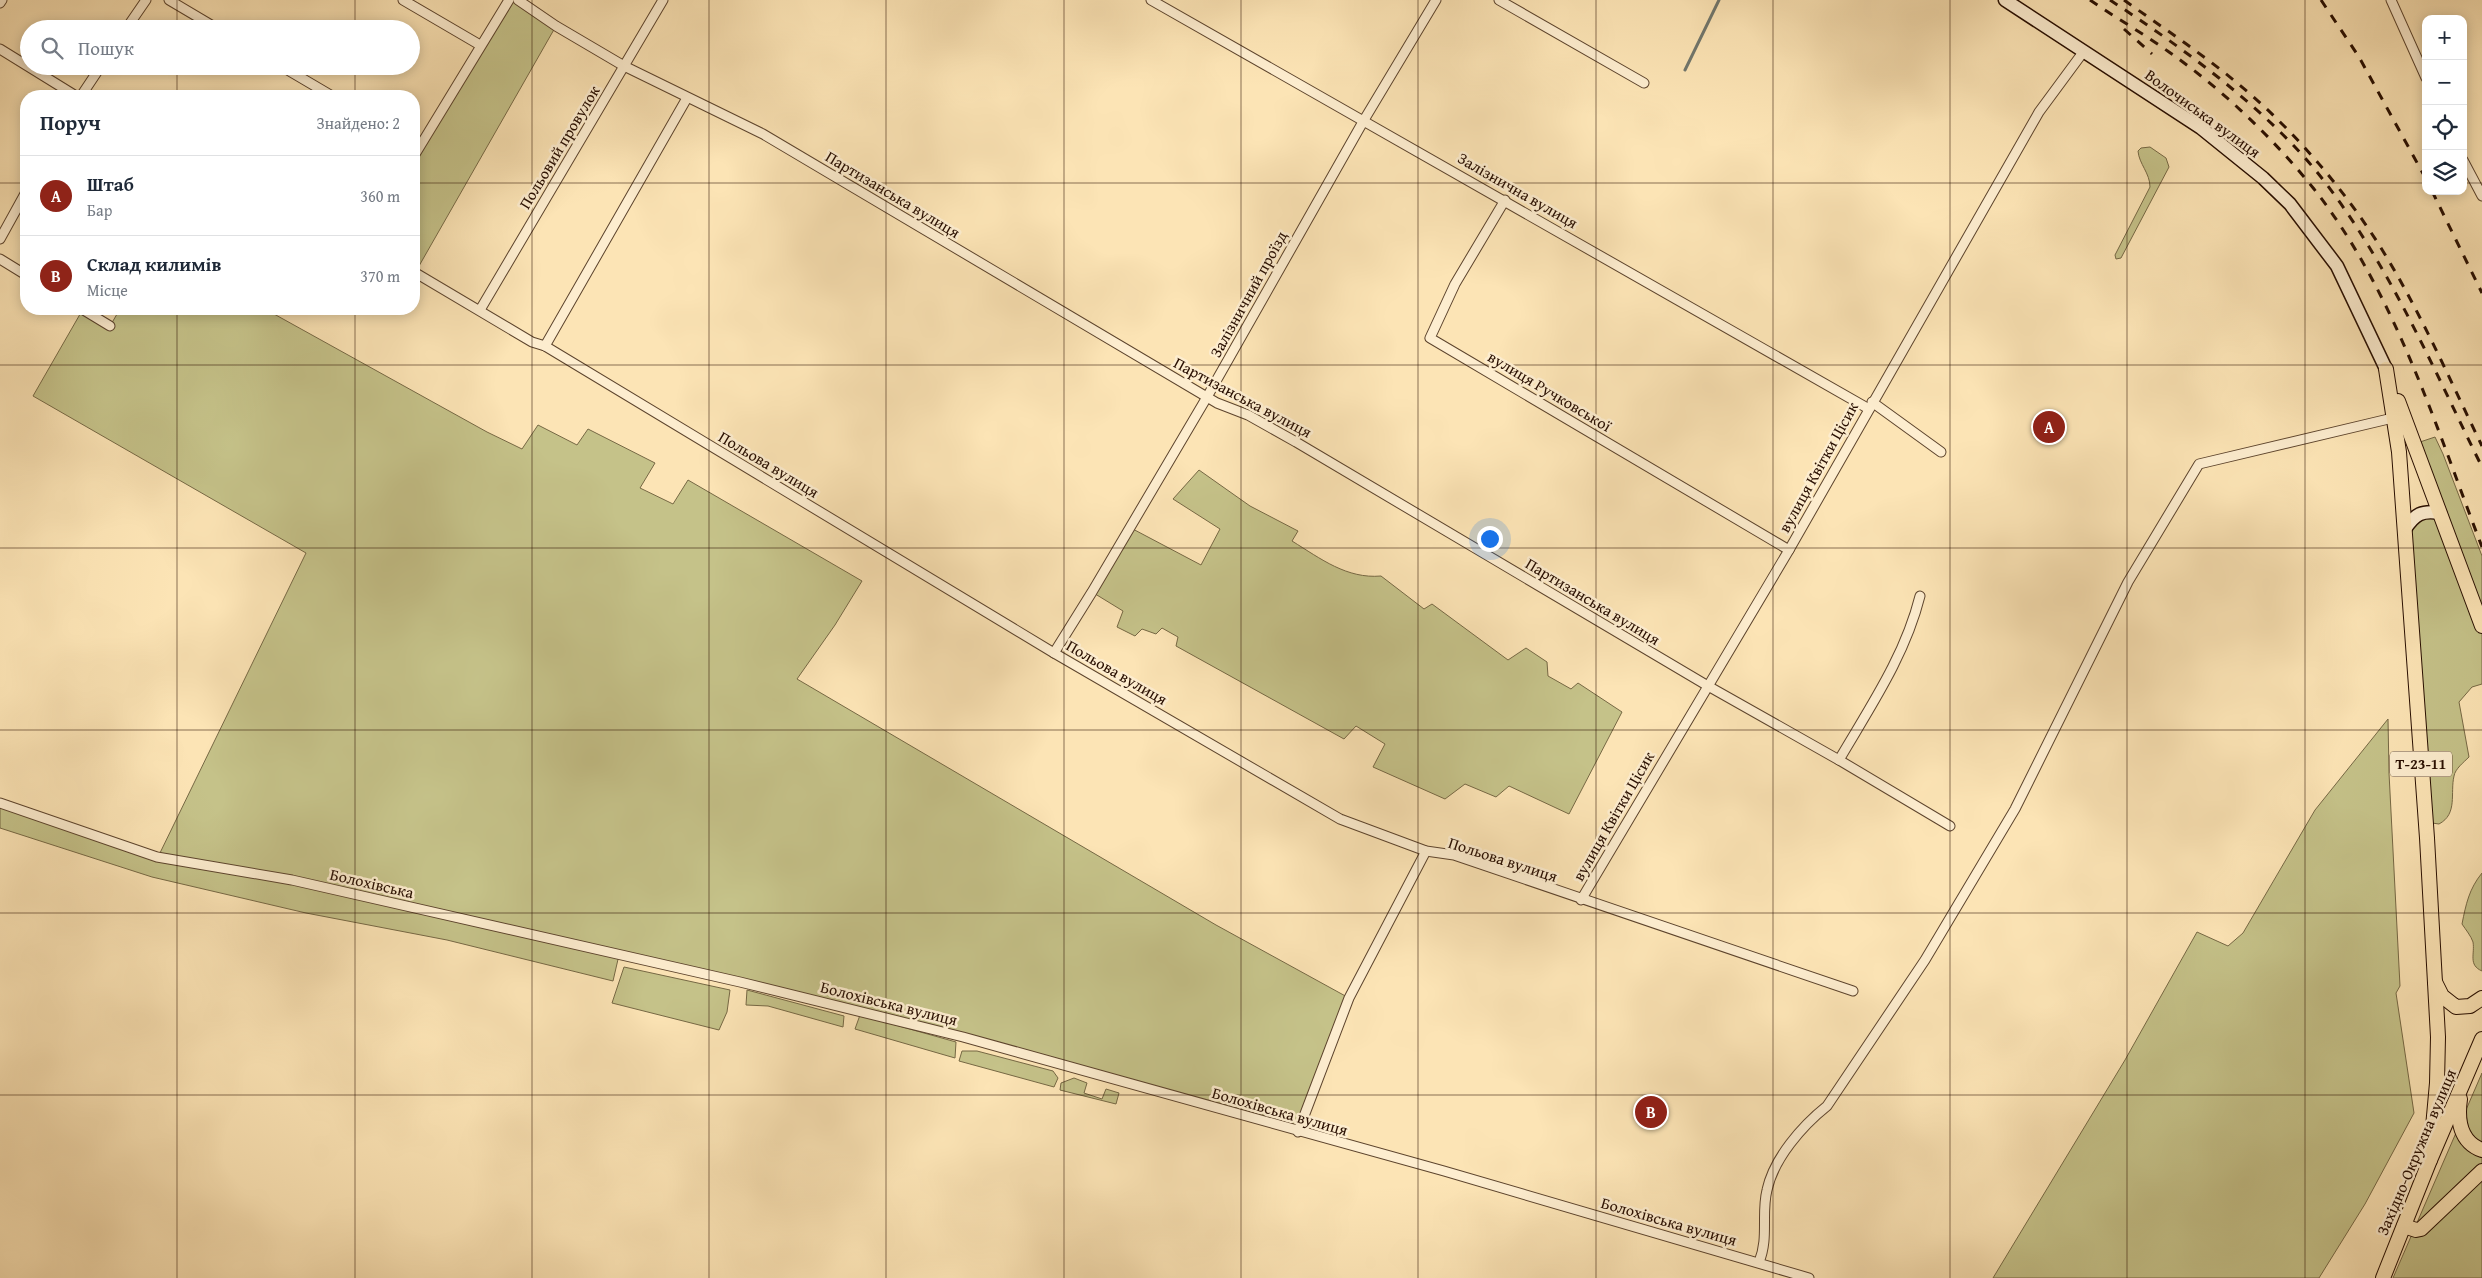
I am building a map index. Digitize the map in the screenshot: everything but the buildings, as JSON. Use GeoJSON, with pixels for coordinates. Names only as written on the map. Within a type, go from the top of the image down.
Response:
{"type":"FeatureCollection","features":[{"type":"Feature","properties":{"kind":"main road","name":"Волочиська вулиця"},"geometry":{"type":"LineString","coordinates":[[2005,0],[2201,128],[2263,178],[2290,204],[2337,266],[2386,370]]}},
{"type":"Feature","properties":{"kind":"main road","name":"Т-23-11"},"geometry":{"type":"LineString","coordinates":[[2386,370],[2399,416],[2440,513],[2482,626]]}},
{"type":"Feature","properties":{"kind":"main road","name":"Т-23-11"},"geometry":{"type":"LineString","coordinates":[[2399,416],[2438,1055],[2430,1160]]}},
{"type":"Feature","properties":{"kind":"main road"},"geometry":{"type":"LineString","coordinates":[[2405,529],[2414,516],[2425,511],[2440,513]]}},
{"type":"Feature","properties":{"kind":"main road"},"geometry":{"type":"LineString","coordinates":[[2432,960],[2436,986],[2442,996],[2456,1007],[2470,1006],[2482,998]]}},
{"type":"Feature","properties":{"kind":"main road","name":"Західно-Окружна вулиця"},"geometry":{"type":"LineString","coordinates":[[2383,1278],[2430,1160],[2482,1039]]}},
{"type":"Feature","properties":{"kind":"main road"},"geometry":{"type":"LineString","coordinates":[[2464,1081],[2459,1118],[2461,1130],[2472,1144],[2482,1150]]}},
{"type":"Feature","properties":{"kind":"main road"},"geometry":{"type":"LineString","coordinates":[[2404,1226],[2416,1230],[2421,1229],[2482,1172]]}},
{"type":"Feature","properties":{"kind":"street"},"geometry":{"type":"LineString","coordinates":[[132,20],[146,0]]}},
{"type":"Feature","properties":{"kind":"street"},"geometry":{"type":"LineString","coordinates":[[169,0],[203,20]]}},
{"type":"Feature","properties":{"kind":"street"},"geometry":{"type":"LineString","coordinates":[[403,0],[480,45]]}},
{"type":"Feature","properties":{"kind":"street"},"geometry":{"type":"LineString","coordinates":[[420,142],[509,0]]}},
{"type":"Feature","properties":{"kind":"street","name":"Партизанська вулиця"},"geometry":{"type":"LineString","coordinates":[[518,0],[556,26],[624,66],[763,134],[1207,397],[1296,442],[1708,686],[1839,760],[1950,826]]}},
{"type":"Feature","properties":{"kind":"street","name":"Польовий провулок"},"geometry":{"type":"LineString","coordinates":[[480,310],[663,0]]}},
{"type":"Feature","properties":{"kind":"street","name":"Залізнична вулиця"},"geometry":{"type":"LineString","coordinates":[[1151,0],[1870,406],[1941,452]]}},
{"type":"Feature","properties":{"kind":"street","name":"Залізничний проїзд"},"geometry":{"type":"LineString","coordinates":[[1054,652],[1092,592],[1207,397],[1364,120],[1436,0]]}},
{"type":"Feature","properties":{"kind":"street"},"geometry":{"type":"LineString","coordinates":[[1499,0],[1644,83]]}},
{"type":"Feature","properties":{"kind":"street"},"geometry":{"type":"LineString","coordinates":[[2391,0],[2422,69]]}},
{"type":"Feature","properties":{"kind":"street"},"geometry":{"type":"LineString","coordinates":[[0,49],[20,61]]}},
{"type":"Feature","properties":{"kind":"street","name":"вулиця Квітки Цісик"},"geometry":{"type":"LineString","coordinates":[[1582,900],[1789,550],[2039,112],[2084,51]]}},
{"type":"Feature","properties":{"kind":"street"},"geometry":{"type":"LineString","coordinates":[[42,75],[66,90]]}},
{"type":"Feature","properties":{"kind":"street"},"geometry":{"type":"LineString","coordinates":[[85,90],[95,75]]}},
{"type":"Feature","properties":{"kind":"street"},"geometry":{"type":"LineString","coordinates":[[296,75],[322,90]]}},
{"type":"Feature","properties":{"kind":"street"},"geometry":{"type":"LineString","coordinates":[[545,346],[687,98]]}},
{"type":"Feature","properties":{"kind":"street"},"geometry":{"type":"LineString","coordinates":[[2467,168],[2482,196]]}},
{"type":"Feature","properties":{"kind":"street","name":"вулиця Ручковської"},"geometry":{"type":"LineString","coordinates":[[1505,200],[1456,284],[1430,338],[1789,550]]}},
{"type":"Feature","properties":{"kind":"street"},"geometry":{"type":"LineString","coordinates":[[0,238],[20,203]]}},
{"type":"Feature","properties":{"kind":"street"},"geometry":{"type":"LineString","coordinates":[[0,259],[20,271]]}},
{"type":"Feature","properties":{"kind":"street","name":"Польова вулиця"},"geometry":{"type":"LineString","coordinates":[[420,275],[532,342],[545,346],[1054,652],[1340,819],[1426,852],[1454,855],[1853,991]]}},
{"type":"Feature","properties":{"kind":"street"},"geometry":{"type":"LineString","coordinates":[[92,315],[110,326]]}},
{"type":"Feature","properties":{"kind":"street"},"geometry":{"type":"LineString","coordinates":[[1759,1262],[1765,1249],[1767,1190],[1784,1150],[1814,1116],[1827,1106],[1925,960],[2015,809],[2128,582],[2199,464],[2399,416]]}},
{"type":"Feature","properties":{"kind":"street"},"geometry":{"type":"LineString","coordinates":[[1839,760],[1876,700],[1899,654],[1913,622],[1920,596]]}},
{"type":"Feature","properties":{"kind":"street","name":"Болохівська"},"geometry":{"type":"LineString","coordinates":[[0,803],[158,857],[292,880],[740,982]]}},
{"type":"Feature","properties":{"kind":"street"},"geometry":{"type":"LineString","coordinates":[[1298,1132],[1349,998],[1426,852]]}},
{"type":"Feature","properties":{"kind":"street","name":"Болохівська вулиця"},"geometry":{"type":"LineString","coordinates":[[740,982],[954,1034],[1298,1132],[1444,1171],[1809,1278]]}},
{"type":"Feature","properties":{"kind":"shaded area"},"geometry":{"type":"Polygon","coordinates":[[[509,0],[518,0],[556,26],[420,264],[420,146],[509,0]]]}},
{"type":"Feature","properties":{"kind":"shaded area"},"geometry":{"type":"Polygon","coordinates":[[[2150,147],[2166,158],[2169,167],[2121,258],[2116,259],[2115,255],[2150,187],[2150,182],[2138,151],[2141,148],[2150,147]]]}},
{"type":"Feature","properties":{"kind":"shaded area"},"geometry":{"type":"Polygon","coordinates":[[[80,315],[93,315],[110,326],[116,315],[276,315],[487,432],[522,449],[538,425],[577,445],[588,429],[655,463],[640,488],[673,504],[688,480],[862,581],[835,625],[797,679],[1216,925],[1349,998],[1298,1132],[1063,1065],[619,955],[613,981],[447,940],[306,913],[152,877],[0,828],[0,803],[158,857],[306,553],[33,396],[80,315]]]}},
{"type":"Feature","properties":{"kind":"shaded area"},"geometry":{"type":"Polygon","coordinates":[[[2435,437],[2482,556],[2482,684],[2472,687],[2459,702],[2469,757],[2455,773],[2451,809],[2445,820],[2439,824],[2432,823],[2409,548],[2411,527],[2418,521],[2440,513],[2414,444],[2435,437]]]}},
{"type":"Feature","properties":{"kind":"shaded area"},"geometry":{"type":"Polygon","coordinates":[[[1199,470],[1250,506],[1298,531],[1292,541],[1324,561],[1357,574],[1381,576],[1424,609],[1432,604],[1508,660],[1526,648],[1547,662],[1548,676],[1571,689],[1578,683],[1622,712],[1569,814],[1509,786],[1496,797],[1465,784],[1445,799],[1373,767],[1385,744],[1356,726],[1344,739],[1176,646],[1178,637],[1162,628],[1156,634],[1142,629],[1135,636],[1117,627],[1123,611],[1092,592],[1129,527],[1201,565],[1220,529],[1173,499],[1199,470]]]}},
{"type":"Feature","properties":{"kind":"shaded area"},"geometry":{"type":"Polygon","coordinates":[[[2388,719],[2400,986],[2396,993],[2414,1113],[2365,1204],[2319,1278],[1993,1278],[2125,1060],[2197,932],[2228,946],[2243,933],[2315,810],[2388,719]]]}},
{"type":"Feature","properties":{"kind":"shaded area"},"geometry":{"type":"Polygon","coordinates":[[[2482,873],[2482,971],[2475,966],[2473,942],[2462,924],[2471,891],[2482,873]]]}},
{"type":"Feature","properties":{"kind":"shaded area"},"geometry":{"type":"Polygon","coordinates":[[[624,967],[730,990],[727,1012],[719,1030],[612,1003],[624,967]]]}},
{"type":"Feature","properties":{"kind":"shaded area"},"geometry":{"type":"Polygon","coordinates":[[[747,990],[844,1016],[843,1027],[768,1006],[746,1005],[747,990]]]}},
{"type":"Feature","properties":{"kind":"shaded area"},"geometry":{"type":"Polygon","coordinates":[[[860,1015],[956,1042],[955,1058],[855,1029],[860,1015]]]}},
{"type":"Feature","properties":{"kind":"shaded area"},"geometry":{"type":"Polygon","coordinates":[[[962,1051],[977,1051],[1053,1071],[1058,1078],[1054,1087],[959,1061],[962,1051]]]}},
{"type":"Feature","properties":{"kind":"shaded area"},"geometry":{"type":"Polygon","coordinates":[[[2482,1073],[2482,1278],[2393,1278],[2482,1073]]]}},
{"type":"Feature","properties":{"kind":"shaded area"},"geometry":{"type":"Polygon","coordinates":[[[1074,1078],[1087,1083],[1084,1093],[1102,1099],[1106,1089],[1119,1093],[1116,1104],[1060,1090],[1061,1083],[1074,1078]]]}},
{"type":"Feature","properties":{"kind":"waterway"},"geometry":{"type":"LineString","coordinates":[[1685,70],[1719,0]]}},
{"type":"Feature","properties":{"kind":"railway"},"geometry":{"type":"LineString","coordinates":[[2090,0],[2159,45],[2209,82],[2228,99],[2282,151],[2314,189],[2343,229],[2391,316],[2430,408],[2482,547]]}},
{"type":"Feature","properties":{"kind":"railway"},"geometry":{"type":"LineString","coordinates":[[2110,0],[2166,38],[2249,103],[2275,127],[2321,177],[2368,245],[2389,281],[2482,467]]}},
{"type":"Feature","properties":{"kind":"railway"},"geometry":{"type":"LineString","coordinates":[[2124,0],[2203,56],[2241,86],[2302,144],[2338,187],[2370,231],[2401,282],[2482,446]]}},
{"type":"Feature","properties":{"kind":"railway"},"geometry":{"type":"LineString","coordinates":[[2321,0],[2359,57],[2422,172]]}},
{"type":"Feature","properties":{"kind":"railway"},"geometry":{"type":"LineString","coordinates":[[2124,29],[2152,54]]}},
{"type":"Feature","properties":{"kind":"railway"},"geometry":{"type":"LineString","coordinates":[[2434,195],[2482,293]]}},
{"type":"Feature","properties":{"kind":"place","name":"Штаб"},"geometry":{"type":"Point","coordinates":[2049,427]}},
{"type":"Feature","properties":{"kind":"place","name":"Склад килимів"},"geometry":{"type":"Point","coordinates":[1651,1112]}}]}
